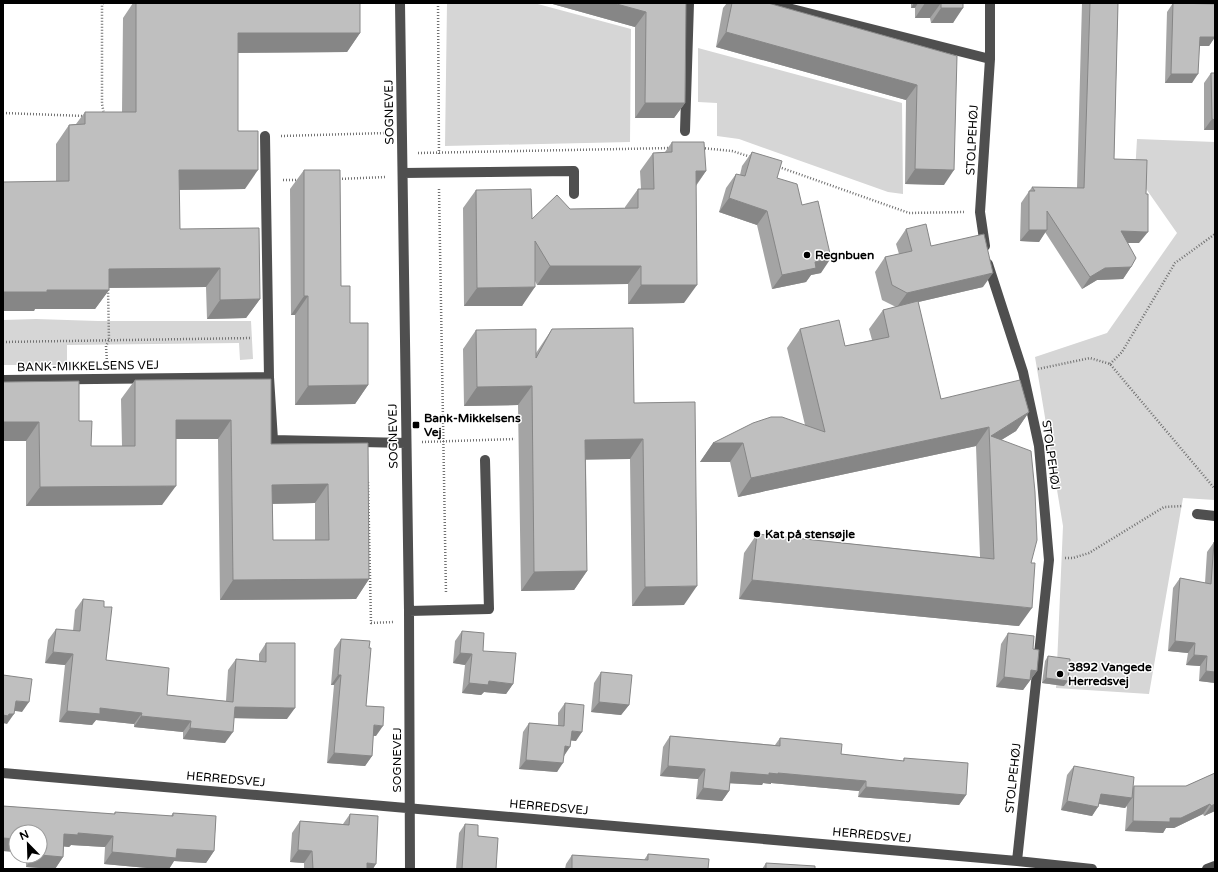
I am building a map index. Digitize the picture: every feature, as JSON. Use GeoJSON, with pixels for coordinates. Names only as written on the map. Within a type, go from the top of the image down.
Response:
{"type":"FeatureCollection","features":[{"type":"Feature","properties":{"kind":"street","name":"SOGNEVEJ"},"geometry":{"type":"LineString","coordinates":[[400,3],[409,611],[410,869]]}},
{"type":"Feature","properties":{"kind":"street"},"geometry":{"type":"LineString","coordinates":[[685,131],[689,3]]}},
{"type":"Feature","properties":{"kind":"street"},"geometry":{"type":"LineString","coordinates":[[768,3],[990,59]]}},
{"type":"Feature","properties":{"kind":"street","name":"STOLPEHØJ"},"geometry":{"type":"LineString","coordinates":[[990,3],[990,59],[980,212],[988,264],[1023,372],[1040,455],[1049,560],[1017,861]]}},
{"type":"Feature","properties":{"kind":"street"},"geometry":{"type":"LineString","coordinates":[[265,136],[269,377],[273,440],[406,443]]}},
{"type":"Feature","properties":{"kind":"street"},"geometry":{"type":"LineString","coordinates":[[403,175],[439,172],[574,171],[574,194]]}},
{"type":"Feature","properties":{"kind":"street","name":"BANK-MIKKELSENS VEJ"},"geometry":{"type":"LineString","coordinates":[[3,380],[269,377]]}},
{"type":"Feature","properties":{"kind":"street"},"geometry":{"type":"LineString","coordinates":[[409,611],[489,609],[485,460]]}},
{"type":"Feature","properties":{"kind":"street"},"geometry":{"type":"LineString","coordinates":[[1197,514],[1215,516]]}},
{"type":"Feature","properties":{"kind":"street","name":"HERREDSVEJ"},"geometry":{"type":"LineString","coordinates":[[3,773],[1017,861],[1092,869]]}},
{"type":"Feature","properties":{"kind":"street"},"geometry":{"type":"LineString","coordinates":[[1207,869],[1215,866]]}},
{"type":"Feature","properties":{"kind":"path"},"geometry":{"type":"LineString","coordinates":[[103,3],[102,104],[105,117]]}},
{"type":"Feature","properties":{"kind":"path"},"geometry":{"type":"LineString","coordinates":[[438,3],[439,172],[446,610]]}},
{"type":"Feature","properties":{"kind":"path"},"geometry":{"type":"LineString","coordinates":[[3,113],[91,117]]}},
{"type":"Feature","properties":{"kind":"path"},"geometry":{"type":"LineString","coordinates":[[265,136],[402,132]]}},
{"type":"Feature","properties":{"kind":"path"},"geometry":{"type":"LineString","coordinates":[[699,147],[732,150],[754,158]]}},
{"type":"Feature","properties":{"kind":"path"},"geometry":{"type":"LineString","coordinates":[[402,153],[676,148]]}},
{"type":"Feature","properties":{"kind":"path"},"geometry":{"type":"LineString","coordinates":[[776,166],[910,213],[980,212]]}},
{"type":"Feature","properties":{"kind":"path"},"geometry":{"type":"LineString","coordinates":[[334,179],[403,175]]}},
{"type":"Feature","properties":{"kind":"path"},"geometry":{"type":"LineString","coordinates":[[266,181],[304,180]]}},
{"type":"Feature","properties":{"kind":"path"},"geometry":{"type":"LineString","coordinates":[[1110,364],[1122,352],[1175,263],[1215,234]]}},
{"type":"Feature","properties":{"kind":"path"},"geometry":{"type":"LineString","coordinates":[[108,287],[109,340]]}},
{"type":"Feature","properties":{"kind":"path"},"geometry":{"type":"LineString","coordinates":[[3,342],[269,338]]}},
{"type":"Feature","properties":{"kind":"path"},"geometry":{"type":"LineString","coordinates":[[1023,372],[1090,358],[1110,364],[1215,489]]}},
{"type":"Feature","properties":{"kind":"path"},"geometry":{"type":"LineString","coordinates":[[406,443],[514,439]]}},
{"type":"Feature","properties":{"kind":"path"},"geometry":{"type":"LineString","coordinates":[[368,481],[371,623],[409,621]]}},
{"type":"Feature","properties":{"kind":"path"},"geometry":{"type":"LineString","coordinates":[[1049,560],[1073,558],[1089,553],[1164,507],[1184,506],[1197,514]]}},
{"type":"Feature","properties":{"kind":"shaded area"},"geometry":{"type":"Polygon","coordinates":[[[447,3],[534,3],[631,29],[630,142],[445,146],[447,3]]]}},
{"type":"Feature","properties":{"kind":"shaded area"},"geometry":{"type":"Polygon","coordinates":[[[698,48],[902,103],[903,194],[888,192],[739,139],[717,136],[717,103],[698,102],[698,48]]]}},
{"type":"Feature","properties":{"kind":"shaded area"},"geometry":{"type":"Polygon","coordinates":[[[1137,139],[1215,142],[1215,500],[1183,498],[1149,694],[1056,688],[1063,526],[1035,357],[1107,333],[1177,233],[1135,173],[1137,139]]]}},
{"type":"Feature","properties":{"kind":"shaded area"},"geometry":{"type":"Polygon","coordinates":[[[36,319],[98,321],[251,321],[253,359],[240,360],[239,343],[67,345],[67,365],[3,365],[3,320],[36,319]]]}},
{"type":"Feature","properties":{"kind":"building"},"geometry":{"type":"Polygon","coordinates":[[[136,3],[360,3],[360,33],[238,33],[238,131],[258,131],[258,170],[179,170],[180,229],[259,228],[260,299],[220,300],[220,268],[109,269],[109,290],[3,292],[3,182],[69,181],[69,125],[85,124],[85,112],[136,112],[136,3]]]}},
{"type":"Feature","properties":{"kind":"building"},"geometry":{"type":"Polygon","coordinates":[[[613,3],[686,3],[685,103],[645,103],[646,12],[613,3]]]}},
{"type":"Feature","properties":{"kind":"building"},"geometry":{"type":"Polygon","coordinates":[[[732,3],[768,3],[957,56],[954,170],[915,169],[917,85],[726,32],[732,3]]]}},
{"type":"Feature","properties":{"kind":"building"},"geometry":{"type":"Polygon","coordinates":[[[941,3],[963,3],[963,8],[941,8],[941,3]]]}},
{"type":"Feature","properties":{"kind":"building"},"geometry":{"type":"Polygon","coordinates":[[[1090,3],[1118,3],[1114,159],[1147,160],[1146,194],[1148,194],[1148,232],[1121,231],[1136,258],[1131,267],[1105,268],[1090,277],[1047,211],[1047,230],[1029,230],[1029,191],[1035,191],[1032,187],[1084,188],[1090,3]]]}},
{"type":"Feature","properties":{"kind":"building"},"geometry":{"type":"Polygon","coordinates":[[[1173,3],[1215,4],[1215,37],[1200,37],[1198,74],[1171,74],[1173,3]]]}},
{"type":"Feature","properties":{"kind":"building"},"geometry":{"type":"Polygon","coordinates":[[[1211,73],[1215,73],[1215,120],[1212,119],[1211,73]]]}},
{"type":"Feature","properties":{"kind":"building"},"geometry":{"type":"Polygon","coordinates":[[[672,142],[704,142],[706,171],[696,171],[697,285],[641,285],[641,266],[550,266],[535,241],[535,287],[477,288],[476,190],[531,189],[532,219],[557,195],[570,209],[638,208],[638,189],[654,189],[653,153],[672,152],[672,142]]]}},
{"type":"Feature","properties":{"kind":"building"},"geometry":{"type":"Polygon","coordinates":[[[752,152],[782,161],[777,178],[797,184],[802,205],[818,201],[831,258],[815,262],[816,268],[782,275],[767,211],[729,198],[736,174],[745,176],[752,152]]]}},
{"type":"Feature","properties":{"kind":"building"},"geometry":{"type":"Polygon","coordinates":[[[304,170],[340,170],[341,286],[350,286],[350,323],[368,323],[368,385],[308,386],[308,296],[304,296],[304,170]]]}},
{"type":"Feature","properties":{"kind":"building"},"geometry":{"type":"Polygon","coordinates":[[[926,224],[931,246],[984,234],[993,273],[907,293],[892,285],[885,257],[912,251],[906,229],[926,224]]]}},
{"type":"Feature","properties":{"kind":"building"},"geometry":{"type":"Polygon","coordinates":[[[918,301],[941,399],[1020,380],[1029,412],[991,436],[1031,451],[1035,492],[1037,540],[1031,563],[1035,563],[1032,608],[752,580],[757,534],[994,559],[989,427],[751,478],[743,443],[713,443],[753,423],[771,417],[782,417],[825,432],[800,329],[839,320],[845,346],[889,337],[883,310],[918,301]]]}},
{"type":"Feature","properties":{"kind":"building"},"geometry":{"type":"Polygon","coordinates":[[[633,328],[634,403],[695,402],[697,586],[645,587],[643,439],[585,440],[587,571],[534,572],[532,386],[477,387],[476,330],[536,329],[536,358],[552,329],[633,328]]]}},
{"type":"Feature","properties":{"kind":"building"},"geometry":{"type":"Polygon","coordinates":[[[271,379],[271,444],[368,443],[369,579],[233,580],[231,420],[176,420],[176,486],[40,487],[39,422],[3,422],[3,382],[79,381],[79,421],[92,421],[91,446],[135,446],[135,380],[271,379]],[[328,484],[272,485],[273,540],[329,540],[328,484]]]}},
{"type":"Feature","properties":{"kind":"building"},"geometry":{"type":"Polygon","coordinates":[[[1214,542],[1215,672],[1206,671],[1207,656],[1194,655],[1195,643],[1175,641],[1180,578],[1211,584],[1214,542]]]}},
{"type":"Feature","properties":{"kind":"building"},"geometry":{"type":"Polygon","coordinates":[[[83,599],[104,601],[104,607],[112,607],[106,660],[169,668],[167,695],[233,702],[236,659],[266,662],[266,643],[295,643],[295,708],[235,707],[233,732],[190,728],[191,721],[141,716],[142,713],[100,708],[100,714],[67,711],[73,654],[53,652],[56,629],[80,631],[83,599]]]}},
{"type":"Feature","properties":{"kind":"building"},"geometry":{"type":"Polygon","coordinates":[[[462,631],[484,633],[483,651],[516,653],[513,684],[489,681],[488,685],[469,683],[472,654],[460,653],[462,631]]]}},
{"type":"Feature","properties":{"kind":"building"},"geometry":{"type":"Polygon","coordinates":[[[1008,633],[1034,636],[1033,649],[1039,650],[1037,671],[1031,670],[1030,680],[1004,677],[1008,633]]]}},
{"type":"Feature","properties":{"kind":"building"},"geometry":{"type":"Polygon","coordinates":[[[341,639],[370,641],[369,648],[371,648],[366,706],[384,707],[383,726],[374,725],[372,756],[334,753],[341,675],[338,675],[341,639]]]}},
{"type":"Feature","properties":{"kind":"building"},"geometry":{"type":"Polygon","coordinates":[[[1048,656],[1070,659],[1068,681],[1046,678],[1048,656]]]}},
{"type":"Feature","properties":{"kind":"building"},"geometry":{"type":"Polygon","coordinates":[[[601,672],[632,675],[629,705],[599,702],[601,672]]]}},
{"type":"Feature","properties":{"kind":"building"},"geometry":{"type":"Polygon","coordinates":[[[3,675],[32,679],[29,702],[16,701],[14,714],[9,714],[8,716],[3,715],[3,675]]]}},
{"type":"Feature","properties":{"kind":"building"},"geometry":{"type":"Polygon","coordinates":[[[565,703],[584,705],[582,732],[572,731],[570,747],[565,746],[563,763],[526,760],[529,723],[564,726],[565,703]]]}},
{"type":"Feature","properties":{"kind":"building"},"geometry":{"type":"Polygon","coordinates":[[[670,736],[780,746],[780,738],[842,744],[841,754],[904,761],[904,758],[968,763],[966,795],[866,787],[866,781],[778,773],[769,773],[769,775],[731,772],[729,791],[703,788],[705,769],[668,766],[670,736]]]}},
{"type":"Feature","properties":{"kind":"building"},"geometry":{"type":"Polygon","coordinates":[[[1074,766],[1134,777],[1132,798],[1101,794],[1098,807],[1067,801],[1074,766]]]}},
{"type":"Feature","properties":{"kind":"building"},"geometry":{"type":"Polygon","coordinates":[[[1215,773],[1215,804],[1211,806],[1210,804],[1181,818],[1170,818],[1170,822],[1133,821],[1134,786],[1186,786],[1215,773]]]}},
{"type":"Feature","properties":{"kind":"building"},"geometry":{"type":"Polygon","coordinates":[[[3,806],[115,814],[115,812],[173,816],[173,813],[216,816],[214,851],[177,849],[176,858],[112,852],[113,836],[78,833],[78,835],[64,834],[63,857],[48,856],[48,824],[8,824],[8,838],[3,838],[3,806]]]}},
{"type":"Feature","properties":{"kind":"building"},"geometry":{"type":"Polygon","coordinates":[[[350,814],[378,816],[376,864],[367,863],[367,869],[313,869],[312,851],[298,850],[300,821],[349,825],[350,814]]]}},
{"type":"Feature","properties":{"kind":"building"},"geometry":{"type":"Polygon","coordinates":[[[465,824],[478,825],[478,836],[498,838],[496,869],[462,869],[465,824]]]}},
{"type":"Feature","properties":{"kind":"building"},"geometry":{"type":"Polygon","coordinates":[[[648,854],[709,859],[708,869],[572,869],[572,855],[648,860],[648,854]]]}},
{"type":"Feature","properties":{"kind":"building"},"geometry":{"type":"Polygon","coordinates":[[[766,863],[815,866],[815,869],[766,869],[766,863]]]}},
{"type":"Feature","properties":{"kind":"place","name":"Regnbuen"},"geometry":{"type":"Point","coordinates":[807,255]}},
{"type":"Feature","properties":{"kind":"place","name":"Bank-Mikkelsens Vej"},"geometry":{"type":"Point","coordinates":[416,425]}},
{"type":"Feature","properties":{"kind":"place","name":"Kat på stensøjle"},"geometry":{"type":"Point","coordinates":[757,534]}},
{"type":"Feature","properties":{"kind":"place","name":"3892 Vangede Herredsvej"},"geometry":{"type":"Point","coordinates":[1060,674]}}]}
